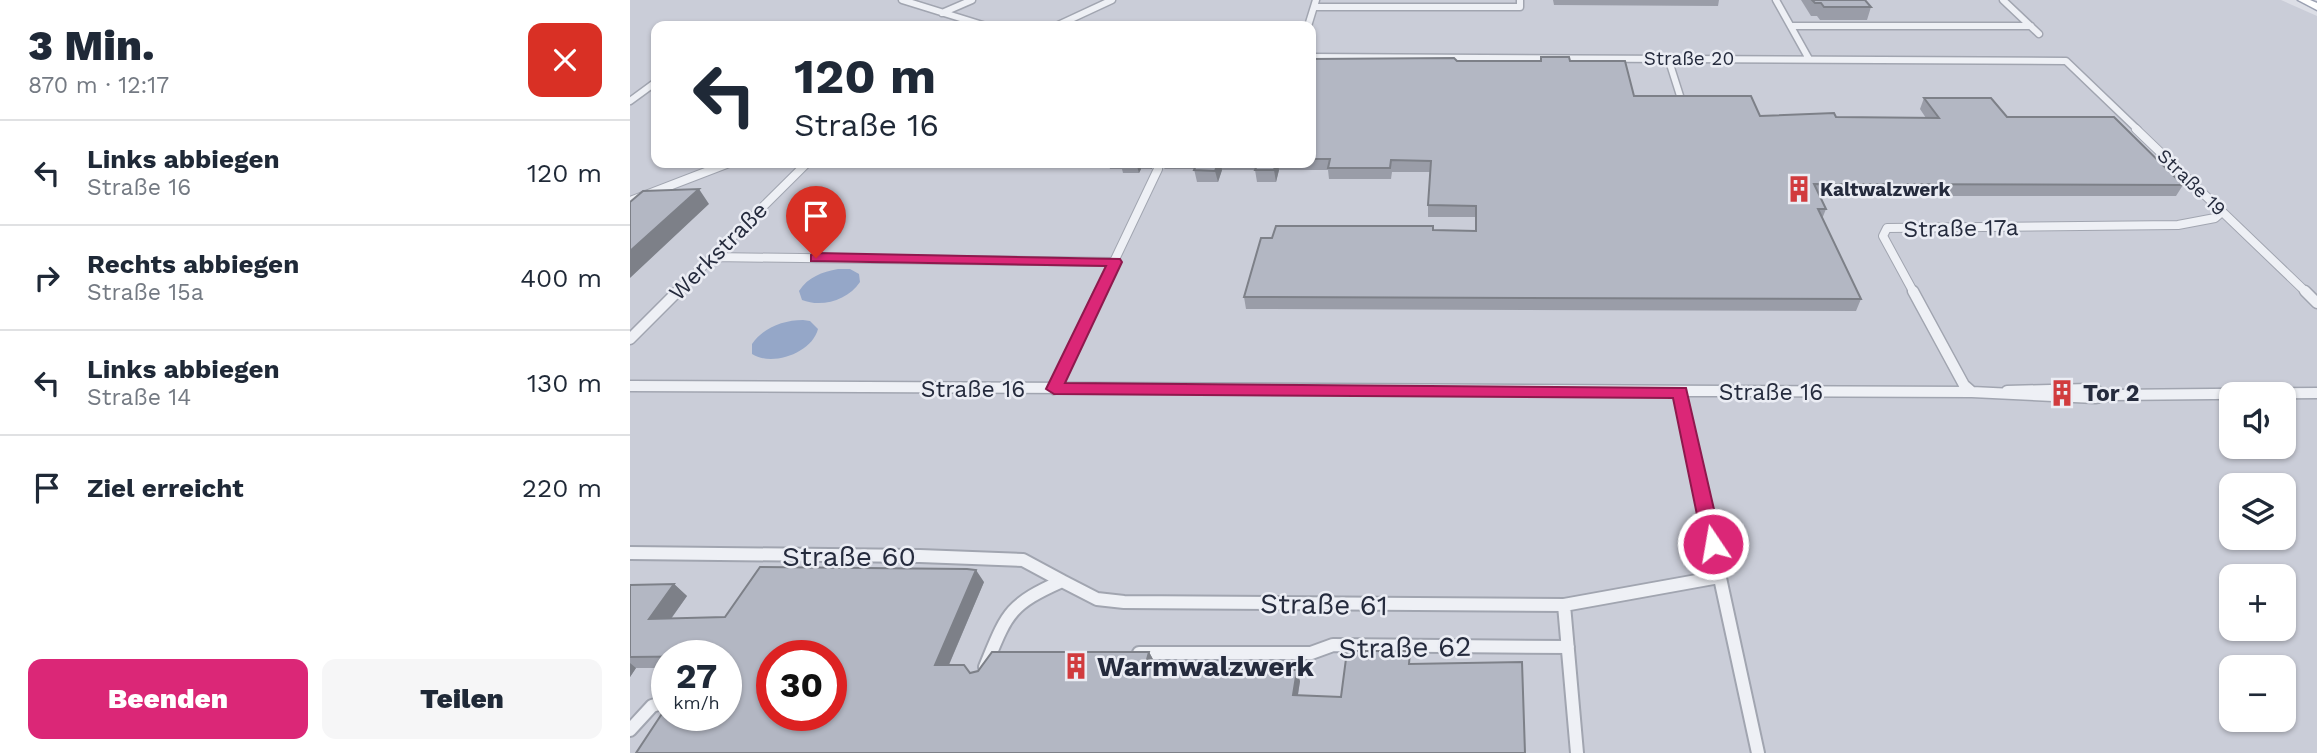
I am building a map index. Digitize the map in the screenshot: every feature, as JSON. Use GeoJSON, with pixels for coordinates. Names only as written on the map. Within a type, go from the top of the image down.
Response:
{"type":"FeatureCollection","features":[{"type":"Feature","properties":{"kind":"main road"},"geometry":{"type":"LineString","coordinates":[[2303,0],[2317,7]]}},
{"type":"Feature","properties":{"kind":"street"},"geometry":{"type":"LineString","coordinates":[[902,0],[969,21]]}},
{"type":"Feature","properties":{"kind":"street"},"geometry":{"type":"LineString","coordinates":[[941,13],[972,0]]}},
{"type":"Feature","properties":{"kind":"street"},"geometry":{"type":"LineString","coordinates":[[1067,21],[1112,0]]}},
{"type":"Feature","properties":{"kind":"street"},"geometry":{"type":"LineString","coordinates":[[1776,0],[1809,59]]}},
{"type":"Feature","properties":{"kind":"street"},"geometry":{"type":"LineString","coordinates":[[2003,0],[2039,34]]}},
{"type":"Feature","properties":{"kind":"street"},"geometry":{"type":"LineString","coordinates":[[1310,21],[1315,4],[1520,4]]}},
{"type":"Feature","properties":{"kind":"street"},"geometry":{"type":"LineString","coordinates":[[1791,26],[2031,26]]}},
{"type":"Feature","properties":{"kind":"street","name":"Straße 20"},"geometry":{"type":"LineString","coordinates":[[1316,57],[2066,61]]}},
{"type":"Feature","properties":{"kind":"street"},"geometry":{"type":"LineString","coordinates":[[1668,58],[1682,103]]}},
{"type":"Feature","properties":{"kind":"street","name":"Straße 19"},"geometry":{"type":"LineString","coordinates":[[2066,61],[2317,303]]}},
{"type":"Feature","properties":{"kind":"street"},"geometry":{"type":"LineString","coordinates":[[630,101],[651,86]]}},
{"type":"Feature","properties":{"kind":"street"},"geometry":{"type":"LineString","coordinates":[[630,201],[716,168]]}},
{"type":"Feature","properties":{"kind":"street","name":"Werkstraße"},"geometry":{"type":"LineString","coordinates":[[630,339],[802,168]]}},
{"type":"Feature","properties":{"kind":"street"},"geometry":{"type":"LineString","coordinates":[[1054,389],[1158,169]]}},
{"type":"Feature","properties":{"kind":"street","name":"Straße 17a"},"geometry":{"type":"LineString","coordinates":[[1972,392],[1964,385],[1898,265],[1883,236],[1887,228],[2178,225],[2215,218],[2222,212]]}},
{"type":"Feature","properties":{"kind":"street"},"geometry":{"type":"LineString","coordinates":[[712,257],[1115,262]]}},
{"type":"Feature","properties":{"kind":"street","name":"Straße 16"},"geometry":{"type":"LineString","coordinates":[[630,386],[1972,392],[2085,398],[2112,395],[2317,393]]}},
{"type":"Feature","properties":{"kind":"street"},"geometry":{"type":"LineString","coordinates":[[1680,392],[1758,753]]}},
{"type":"Feature","properties":{"kind":"street","name":"Straße 60"},"geometry":{"type":"LineString","coordinates":[[630,553],[920,555],[1023,560],[1062,581]]}},
{"type":"Feature","properties":{"kind":"street","name":"Straße 61"},"geometry":{"type":"LineString","coordinates":[[1062,581],[1097,598],[1124,602],[1564,605],[1597,602],[1649,587],[1719,576]]}},
{"type":"Feature","properties":{"kind":"street"},"geometry":{"type":"LineString","coordinates":[[981,676],[1006,617],[1031,595],[1062,581]]}},
{"type":"Feature","properties":{"kind":"street"},"geometry":{"type":"LineString","coordinates":[[1564,605],[1577,753]]}},
{"type":"Feature","properties":{"kind":"street","name":"Straße 62"},"geometry":{"type":"LineString","coordinates":[[1130,653],[1311,653],[1333,645],[1568,647]]}},
{"type":"Feature","properties":{"kind":"street"},"geometry":{"type":"LineString","coordinates":[[990,654],[1004,653]]}},
{"type":"Feature","properties":{"kind":"street"},"geometry":{"type":"LineString","coordinates":[[630,730],[651,707]]}},
{"type":"Feature","properties":{"kind":"shaded area"},"geometry":{"type":"Polygon","coordinates":[[[630,0],[2281,0],[2317,16],[2317,753],[630,753],[630,0]]]}},
{"type":"Feature","properties":{"kind":"water"},"geometry":{"type":"Polygon","coordinates":[[[838,269],[850,269],[859,274],[860,282],[849,294],[826,303],[802,300],[799,291],[807,282],[838,269]]]}},
{"type":"Feature","properties":{"kind":"water"},"geometry":{"type":"Polygon","coordinates":[[[810,321],[818,329],[808,345],[800,351],[770,359],[752,354],[752,344],[768,329],[781,323],[810,321]]]}},
{"type":"Feature","properties":{"kind":"building"},"geometry":{"type":"Polygon","coordinates":[[[1812,0],[1865,0],[1871,7],[1824,7],[1812,0]]]}},
{"type":"Feature","properties":{"kind":"building","name":"Kaltwalzwerk"},"geometry":{"type":"Polygon","coordinates":[[[1541,57],[1569,57],[1570,61],[1625,61],[1634,96],[1751,96],[1760,116],[1834,113],[1836,117],[1939,118],[1924,98],[1991,98],[2007,117],[2114,117],[2183,185],[1814,184],[1826,209],[1818,209],[1861,299],[1244,297],[1261,238],[1272,238],[1276,226],[1433,226],[1433,230],[1476,231],[1476,206],[1428,205],[1431,161],[1391,160],[1390,168],[1328,168],[1330,159],[1316,159],[1316,59],[1454,58],[1457,61],[1541,61],[1541,57]]]}},
{"type":"Feature","properties":{"kind":"building"},"geometry":{"type":"Polygon","coordinates":[[[1195,168],[1216,168],[1215,171],[1194,170],[1195,168]]]}},
{"type":"Feature","properties":{"kind":"building"},"geometry":{"type":"Polygon","coordinates":[[[1256,168],[1275,168],[1274,170],[1255,170],[1256,168]]]}},
{"type":"Feature","properties":{"kind":"building"},"geometry":{"type":"Polygon","coordinates":[[[699,189],[630,251],[630,202],[643,191],[699,189]]]}},
{"type":"Feature","properties":{"kind":"building","name":"Warmwalzwerk"},"geometry":{"type":"Polygon","coordinates":[[[760,567],[976,570],[935,665],[964,665],[970,673],[978,671],[992,652],[1149,652],[1145,667],[1297,670],[1293,695],[1341,697],[1347,651],[1410,651],[1409,664],[1522,662],[1525,753],[636,753],[651,730],[742,731],[742,640],[651,640],[651,657],[630,657],[630,585],[674,584],[649,619],[725,617],[760,567]]]}},
{"type":"Feature","properties":{"kind":"place","name":"Kaltwalzwerk"},"geometry":{"type":"Point","coordinates":[1799,189]}},
{"type":"Feature","properties":{"kind":"place","name":"Tor 2"},"geometry":{"type":"Point","coordinates":[2062,393]}},
{"type":"Feature","properties":{"kind":"place","name":"Warmwalzwerk"},"geometry":{"type":"Point","coordinates":[1076,666]}},
{"type":"Feature","properties":{"kind":"route"},"geometry":{"type":"LineString","coordinates":[[816,258],[1115,262],[1054,389],[1680,392],[1713,544]]}}]}
